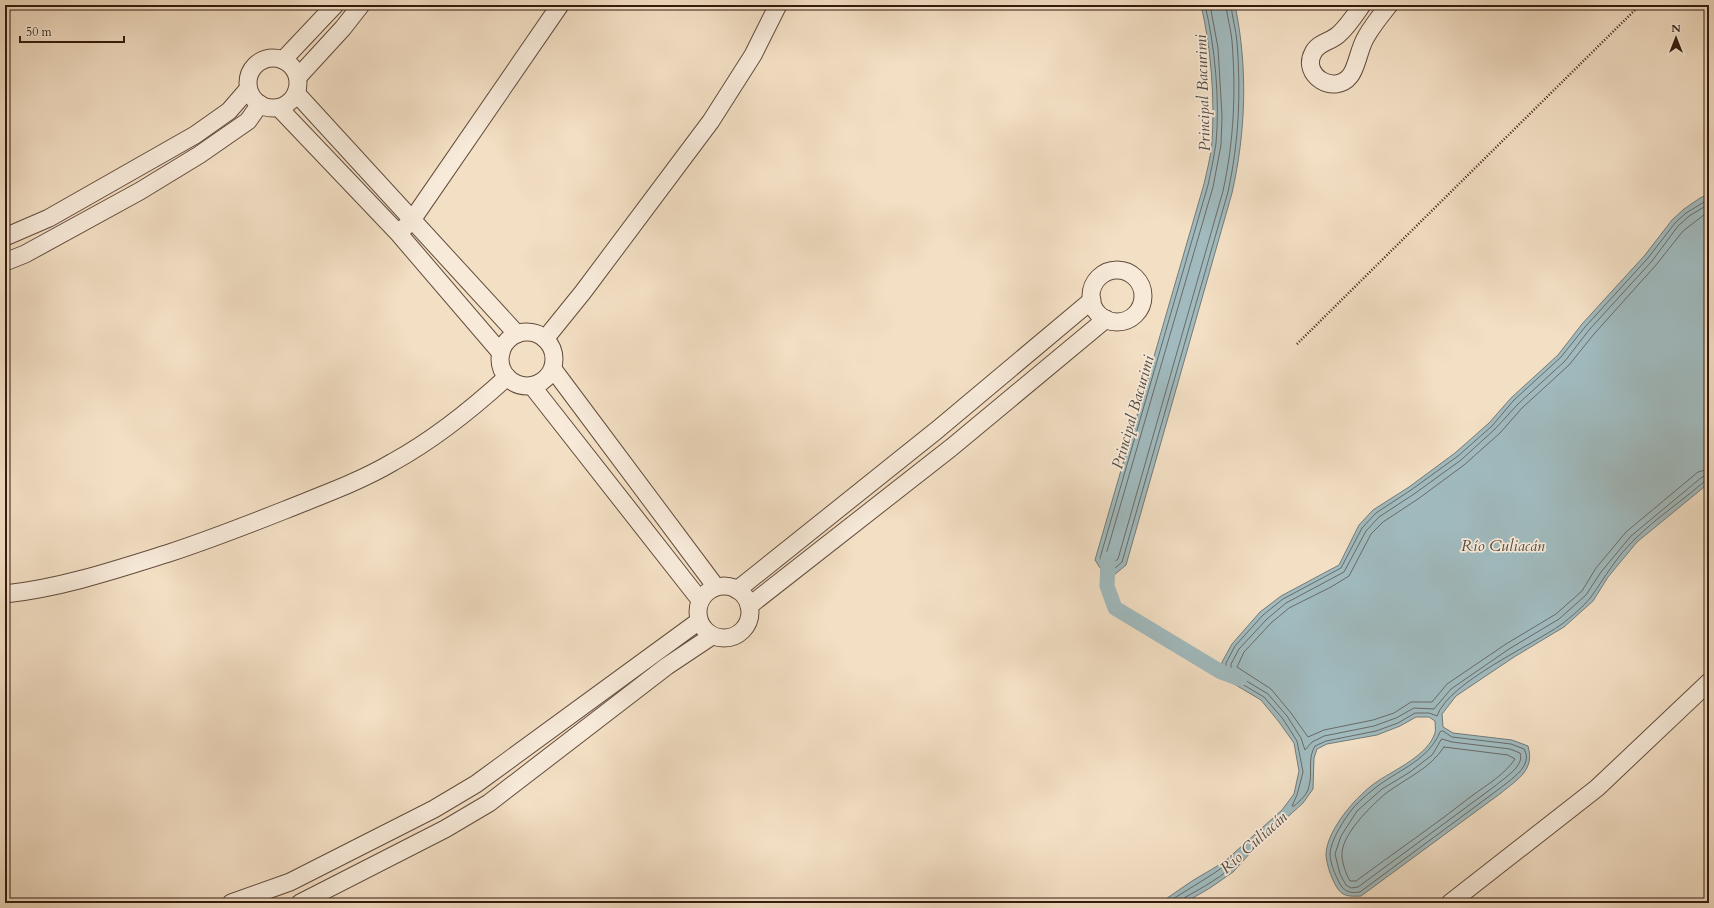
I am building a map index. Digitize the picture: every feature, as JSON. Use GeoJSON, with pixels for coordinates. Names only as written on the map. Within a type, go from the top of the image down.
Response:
{"type":"FeatureCollection","features":[{"type":"Feature","properties":{"kind":"street"},"geometry":{"type":"LineString","coordinates":[[283,60],[335,5]]}},
{"type":"Feature","properties":{"kind":"street"},"geometry":{"type":"LineString","coordinates":[[361,5],[297,85],[286,104],[279,108],[271,108],[260,104],[251,97],[247,81],[253,67],[259,62],[267,58],[283,60],[292,66],[297,85],[412,220],[517,334]]}},
{"type":"Feature","properties":{"kind":"street"},"geometry":{"type":"LineString","coordinates":[[399,234],[412,220],[560,5]]}},
{"type":"Feature","properties":{"kind":"street"},"geometry":{"type":"LineString","coordinates":[[545,339],[583,292],[711,121],[753,55],[778,5]]}},
{"type":"Feature","properties":{"kind":"street"},"geometry":{"type":"LineString","coordinates":[[1362,5],[1339,34],[1316,47],[1312,53],[1310,59],[1313,73],[1323,83],[1337,84],[1349,77],[1366,37],[1389,5]]}},
{"type":"Feature","properties":{"kind":"street"},"geometry":{"type":"LineString","coordinates":[[5,237],[49,218],[195,135],[229,110],[248,89]]}},
{"type":"Feature","properties":{"kind":"street"},"geometry":{"type":"LineString","coordinates":[[5,262],[25,254],[134,194],[199,155],[248,121],[260,104]]}},
{"type":"Feature","properties":{"kind":"street"},"geometry":{"type":"LineString","coordinates":[[279,108],[399,234],[501,353]]}},
{"type":"Feature","properties":{"kind":"street"},"geometry":{"type":"LineString","coordinates":[[1119,269],[1128,271],[1138,280],[1144,292],[1140,310],[1134,317],[1126,321],[1118,322],[1106,319],[1096,312],[1092,300],[1092,288],[1096,280],[1102,274],[1110,270],[1119,269]]}},
{"type":"Feature","properties":{"kind":"street"},"geometry":{"type":"LineString","coordinates":[[737,590],[938,430],[1092,300]]}},
{"type":"Feature","properties":{"kind":"street"},"geometry":{"type":"LineString","coordinates":[[749,606],[952,447],[1106,319]]}},
{"type":"Feature","properties":{"kind":"street"},"geometry":{"type":"LineString","coordinates":[[526,332],[535,333],[545,339],[553,350],[554,360],[553,368],[548,376],[541,382],[532,386],[523,386],[514,383],[507,377],[501,366],[501,353],[504,345],[510,338],[517,334],[526,332]]}},
{"type":"Feature","properties":{"kind":"street"},"geometry":{"type":"LineString","coordinates":[[553,368],[716,587]]}},
{"type":"Feature","properties":{"kind":"street"},"geometry":{"type":"LineString","coordinates":[[5,594],[25,592],[118,570],[203,542],[352,484],[394,462],[424,443],[479,402],[507,377]]}},
{"type":"Feature","properties":{"kind":"street"},"geometry":{"type":"LineString","coordinates":[[532,386],[700,600]]}},
{"type":"Feature","properties":{"kind":"street"},"geometry":{"type":"LineString","coordinates":[[938,430],[952,447]]}},
{"type":"Feature","properties":{"kind":"street"},"geometry":{"type":"LineString","coordinates":[[725,586],[737,590],[748,600],[750,618],[746,626],[740,634],[733,637],[724,639],[712,636],[703,628],[699,621],[697,613],[700,600],[708,591],[716,587],[725,586]]}},
{"type":"Feature","properties":{"kind":"street"},"geometry":{"type":"LineString","coordinates":[[231,903],[297,879],[434,809],[476,784],[699,621]]}},
{"type":"Feature","properties":{"kind":"street"},"geometry":{"type":"LineString","coordinates":[[300,903],[439,832],[489,803],[667,666],[712,636]]}},
{"type":"Feature","properties":{"kind":"street"},"geometry":{"type":"LineString","coordinates":[[1450,903],[1597,788],[1709,682]]}},
{"type":"Feature","properties":{"kind":"street"},"geometry":{"type":"LineString","coordinates":[[476,784],[489,803]]}},
{"type":"Feature","properties":{"kind":"path"},"geometry":{"type":"LineString","coordinates":[[1297,344],[1640,5]]}},
{"type":"Feature","properties":{"kind":"water"},"geometry":{"type":"Polygon","coordinates":[[[1201,5],[1235,5],[1242,52],[1244,99],[1243,123],[1237,170],[1232,193],[1126,565],[1108,580],[1095,560],[1204,184],[1211,152],[1213,108],[1210,55],[1201,5]]]}},
{"type":"Feature","properties":{"kind":"water","name":"Río Culiacán"},"geometry":{"type":"Polygon","coordinates":[[[1709,194],[1709,483],[1637,542],[1608,577],[1593,601],[1564,627],[1514,657],[1456,696],[1442,714],[1443,727],[1453,733],[1512,740],[1528,746],[1530,754],[1529,762],[1524,773],[1501,793],[1361,896],[1350,896],[1340,892],[1328,867],[1326,854],[1332,834],[1345,813],[1362,794],[1378,781],[1411,761],[1426,748],[1435,733],[1435,721],[1429,717],[1416,717],[1400,726],[1377,735],[1327,744],[1317,749],[1314,758],[1313,789],[1303,803],[1260,842],[1233,872],[1210,888],[1184,903],[1160,903],[1192,881],[1224,862],[1282,810],[1294,794],[1299,771],[1294,743],[1261,700],[1229,681],[1221,672],[1222,662],[1232,644],[1260,612],[1281,596],[1339,565],[1359,525],[1373,510],[1409,487],[1455,453],[1489,423],[1511,398],[1558,355],[1582,324],[1645,255],[1672,220],[1684,209],[1700,198],[1709,194]]]}},
{"type":"Feature","properties":{"kind":"waterway","name":"Principal Bacurimi"},"geometry":{"type":"LineString","coordinates":[[1108,559],[1107,586],[1115,608],[1221,672],[1240,679]]}}]}
